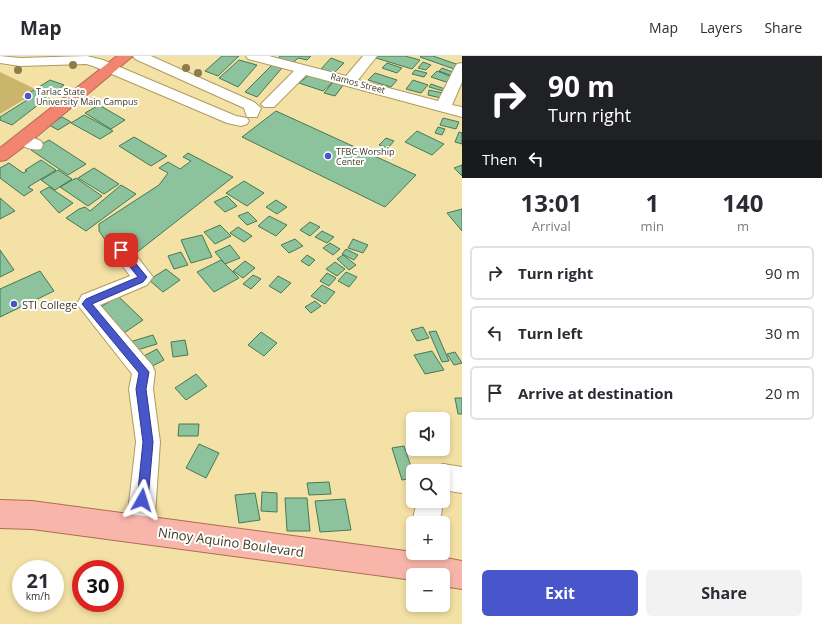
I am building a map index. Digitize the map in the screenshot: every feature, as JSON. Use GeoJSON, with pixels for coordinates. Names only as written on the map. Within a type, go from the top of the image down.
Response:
{"type":"FeatureCollection","features":[{"type":"Feature","properties":{"kind":"highway"},"geometry":{"type":"LineString","coordinates":[[0,143],[108,63],[126,56]]}},
{"type":"Feature","properties":{"kind":"highway"},"geometry":{"type":"LineString","coordinates":[[0,156],[30,142],[108,63]]}},
{"type":"Feature","properties":{"kind":"main road","name":"Ninoy Aquino Boulevard"},"geometry":{"type":"LineString","coordinates":[[0,514],[32,515],[140,529],[406,558]]}},
{"type":"Feature","properties":{"kind":"main road","name":"Ninoy Aquino Boulevard"},"geometry":{"type":"LineString","coordinates":[[421,560],[462,575]]}},
{"type":"Feature","properties":{"kind":"street"},"geometry":{"type":"LineString","coordinates":[[0,59],[20,62],[86,60],[108,63],[233,120],[247,117],[252,108],[249,105],[140,56]]}},
{"type":"Feature","properties":{"kind":"street","name":"Ramos Street"},"geometry":{"type":"LineString","coordinates":[[253,56],[273,58],[304,69],[462,112]]}},
{"type":"Feature","properties":{"kind":"street"},"geometry":{"type":"LineString","coordinates":[[350,81],[370,56]]}},
{"type":"Feature","properties":{"kind":"street"},"geometry":{"type":"LineString","coordinates":[[444,106],[462,67]]}},
{"type":"Feature","properties":{"kind":"street"},"geometry":{"type":"LineString","coordinates":[[269,104],[304,69]]}},
{"type":"Feature","properties":{"kind":"street"},"geometry":{"type":"LineString","coordinates":[[444,106],[462,97]]}},
{"type":"Feature","properties":{"kind":"street"},"geometry":{"type":"LineString","coordinates":[[121,250],[143,277],[140,280],[89,301],[87,304],[144,372],[141,389],[148,442],[140,529]]}},
{"type":"Feature","properties":{"kind":"street"},"geometry":{"type":"LineString","coordinates":[[450,478],[462,480]]}},
{"type":"Feature","properties":{"kind":"shaded area"},"geometry":{"type":"Polygon","coordinates":[[[0,72],[35,89],[21,97],[25,99],[0,114],[0,72]]]}},
{"type":"Feature","properties":{"kind":"building"},"geometry":{"type":"Polygon","coordinates":[[[222,56],[239,56],[218,76],[205,71],[222,56]]]}},
{"type":"Feature","properties":{"kind":"building"},"geometry":{"type":"Polygon","coordinates":[[[280,56],[311,56],[307,60],[298,58],[293,63],[278,59],[280,56]]]}},
{"type":"Feature","properties":{"kind":"building"},"geometry":{"type":"Polygon","coordinates":[[[377,56],[405,56],[420,60],[412,69],[376,58],[377,56]]]}},
{"type":"Feature","properties":{"kind":"building"},"geometry":{"type":"Polygon","coordinates":[[[433,56],[459,65],[454,69],[420,57],[433,56]]]}},
{"type":"Feature","properties":{"kind":"building"},"geometry":{"type":"Polygon","coordinates":[[[331,58],[344,63],[334,73],[321,69],[331,58]]]}},
{"type":"Feature","properties":{"kind":"building"},"geometry":{"type":"Polygon","coordinates":[[[239,60],[257,65],[238,87],[219,78],[239,60]]]}},
{"type":"Feature","properties":{"kind":"building"},"geometry":{"type":"Polygon","coordinates":[[[423,62],[431,65],[426,70],[418,68],[423,62]]]}},
{"type":"Feature","properties":{"kind":"building"},"geometry":{"type":"Polygon","coordinates":[[[387,63],[402,68],[397,73],[382,68],[387,63]]]}},
{"type":"Feature","properties":{"kind":"building"},"geometry":{"type":"Polygon","coordinates":[[[272,65],[282,68],[257,97],[245,92],[272,65]]]}},
{"type":"Feature","properties":{"kind":"building"},"geometry":{"type":"Polygon","coordinates":[[[442,68],[458,74],[455,77],[439,71],[442,68]]]}},
{"type":"Feature","properties":{"kind":"building"},"geometry":{"type":"Polygon","coordinates":[[[415,70],[427,73],[424,77],[412,74],[415,70]]]}},
{"type":"Feature","properties":{"kind":"building"},"geometry":{"type":"Polygon","coordinates":[[[437,71],[455,78],[449,83],[431,77],[437,71]]]}},
{"type":"Feature","properties":{"kind":"building"},"geometry":{"type":"Polygon","coordinates":[[[375,73],[397,80],[391,87],[368,80],[375,73]]]}},
{"type":"Feature","properties":{"kind":"building"},"geometry":{"type":"Polygon","coordinates":[[[309,75],[333,82],[323,91],[299,83],[309,75]]]}},
{"type":"Feature","properties":{"kind":"building"},"geometry":{"type":"Polygon","coordinates":[[[50,80],[64,85],[12,125],[0,120],[0,117],[32,97],[26,95],[50,80]]]}},
{"type":"Feature","properties":{"kind":"building"},"geometry":{"type":"Polygon","coordinates":[[[413,80],[428,85],[421,93],[406,89],[413,80]]]}},
{"type":"Feature","properties":{"kind":"building"},"geometry":{"type":"Polygon","coordinates":[[[334,81],[344,84],[335,96],[324,93],[334,81]]]}},
{"type":"Feature","properties":{"kind":"building"},"geometry":{"type":"Polygon","coordinates":[[[431,84],[445,89],[443,91],[429,87],[431,84]]]}},
{"type":"Feature","properties":{"kind":"building"},"geometry":{"type":"Polygon","coordinates":[[[429,90],[443,93],[441,98],[428,95],[429,90]]]}},
{"type":"Feature","properties":{"kind":"building"},"geometry":{"type":"Polygon","coordinates":[[[99,105],[125,120],[111,129],[85,113],[99,105]]]}},
{"type":"Feature","properties":{"kind":"building","name":"TFBC Worship Center"},"geometry":{"type":"Polygon","coordinates":[[[276,111],[416,175],[385,207],[242,137],[276,111]]]}},
{"type":"Feature","properties":{"kind":"building"},"geometry":{"type":"Polygon","coordinates":[[[84,115],[113,131],[100,139],[71,123],[84,115]]]}},
{"type":"Feature","properties":{"kind":"building"},"geometry":{"type":"Polygon","coordinates":[[[62,117],[71,122],[58,130],[49,125],[62,117]]]}},
{"type":"Feature","properties":{"kind":"building"},"geometry":{"type":"Polygon","coordinates":[[[443,118],[459,122],[456,129],[440,125],[443,118]]]}},
{"type":"Feature","properties":{"kind":"building"},"geometry":{"type":"Polygon","coordinates":[[[438,127],[445,129],[442,135],[435,133],[438,127]]]}},
{"type":"Feature","properties":{"kind":"building"},"geometry":{"type":"Polygon","coordinates":[[[417,131],[444,144],[432,155],[405,142],[417,131]]]}},
{"type":"Feature","properties":{"kind":"building"},"geometry":{"type":"Polygon","coordinates":[[[459,132],[462,133],[462,144],[455,142],[459,132]]]}},
{"type":"Feature","properties":{"kind":"building"},"geometry":{"type":"Polygon","coordinates":[[[134,137],[167,156],[151,166],[119,146],[134,137]]]}},
{"type":"Feature","properties":{"kind":"building"},"geometry":{"type":"Polygon","coordinates":[[[386,138],[394,141],[388,148],[379,145],[386,138]]]}},
{"type":"Feature","properties":{"kind":"building"},"geometry":{"type":"Polygon","coordinates":[[[49,140],[86,164],[68,175],[31,150],[49,140]]]}},
{"type":"Feature","properties":{"kind":"building"},"geometry":{"type":"Polygon","coordinates":[[[188,153],[233,177],[136,253],[108,244],[99,231],[99,224],[159,185],[168,173],[159,168],[168,162],[180,169],[191,161],[183,157],[188,153]]]}},
{"type":"Feature","properties":{"kind":"building"},"geometry":{"type":"Polygon","coordinates":[[[41,160],[56,170],[28,187],[33,190],[24,196],[0,178],[0,168],[9,163],[23,173],[27,171],[25,170],[41,160]]]}},
{"type":"Feature","properties":{"kind":"building"},"geometry":{"type":"Polygon","coordinates":[[[462,165],[462,176],[454,168],[462,165]]]}},
{"type":"Feature","properties":{"kind":"building"},"geometry":{"type":"Polygon","coordinates":[[[94,168],[119,184],[104,194],[78,178],[94,168]]]}},
{"type":"Feature","properties":{"kind":"building"},"geometry":{"type":"Polygon","coordinates":[[[58,170],[72,179],[55,190],[41,180],[58,170]]]}},
{"type":"Feature","properties":{"kind":"building"},"geometry":{"type":"Polygon","coordinates":[[[76,178],[102,196],[88,206],[60,187],[76,178]]]}},
{"type":"Feature","properties":{"kind":"building"},"geometry":{"type":"Polygon","coordinates":[[[244,181],[264,193],[247,206],[226,193],[244,181]]]}},
{"type":"Feature","properties":{"kind":"building"},"geometry":{"type":"Polygon","coordinates":[[[121,185],[136,194],[86,231],[66,218],[79,209],[85,207],[90,211],[121,185]]]}},
{"type":"Feature","properties":{"kind":"building"},"geometry":{"type":"Polygon","coordinates":[[[49,187],[73,203],[59,213],[40,192],[49,187]]]}},
{"type":"Feature","properties":{"kind":"building"},"geometry":{"type":"Polygon","coordinates":[[[227,196],[237,206],[225,212],[214,202],[227,196]]]}},
{"type":"Feature","properties":{"kind":"building"},"geometry":{"type":"Polygon","coordinates":[[[0,198],[15,211],[0,219],[0,198]]]}},
{"type":"Feature","properties":{"kind":"building"},"geometry":{"type":"Polygon","coordinates":[[[276,200],[287,207],[277,214],[266,207],[276,200]]]}},
{"type":"Feature","properties":{"kind":"building"},"geometry":{"type":"Polygon","coordinates":[[[462,209],[462,231],[447,213],[462,209]]]}},
{"type":"Feature","properties":{"kind":"building"},"geometry":{"type":"Polygon","coordinates":[[[248,212],[257,221],[247,225],[238,216],[248,212]]]}},
{"type":"Feature","properties":{"kind":"building"},"geometry":{"type":"Polygon","coordinates":[[[269,216],[287,225],[276,236],[258,226],[269,216]]]}},
{"type":"Feature","properties":{"kind":"building"},"geometry":{"type":"Polygon","coordinates":[[[310,222],[320,227],[310,236],[300,230],[310,222]]]}},
{"type":"Feature","properties":{"kind":"building"},"geometry":{"type":"Polygon","coordinates":[[[220,225],[231,236],[215,244],[204,232],[220,225]]]}},
{"type":"Feature","properties":{"kind":"building"},"geometry":{"type":"Polygon","coordinates":[[[238,227],[252,236],[244,242],[230,233],[238,227]]]}},
{"type":"Feature","properties":{"kind":"building"},"geometry":{"type":"Polygon","coordinates":[[[322,231],[334,237],[327,243],[315,237],[322,231]]]}},
{"type":"Feature","properties":{"kind":"building"},"geometry":{"type":"Polygon","coordinates":[[[202,235],[212,257],[191,263],[181,240],[202,235]]]}},
{"type":"Feature","properties":{"kind":"building"},"geometry":{"type":"Polygon","coordinates":[[[295,239],[303,246],[289,253],[281,245],[295,239]]]}},
{"type":"Feature","properties":{"kind":"building"},"geometry":{"type":"Polygon","coordinates":[[[353,239],[368,245],[363,253],[348,248],[353,239]]]}},
{"type":"Feature","properties":{"kind":"building"},"geometry":{"type":"Polygon","coordinates":[[[330,243],[340,249],[333,255],[323,248],[330,243]]]}},
{"type":"Feature","properties":{"kind":"building"},"geometry":{"type":"Polygon","coordinates":[[[230,245],[240,258],[225,264],[215,252],[230,245]]]}},
{"type":"Feature","properties":{"kind":"building"},"geometry":{"type":"Polygon","coordinates":[[[346,249],[358,255],[354,260],[342,254],[346,249]]]}},
{"type":"Feature","properties":{"kind":"building"},"geometry":{"type":"Polygon","coordinates":[[[0,250],[14,270],[0,277],[0,250]]]}},
{"type":"Feature","properties":{"kind":"building"},"geometry":{"type":"Polygon","coordinates":[[[181,252],[188,265],[174,269],[168,256],[181,252]]]}},
{"type":"Feature","properties":{"kind":"building"},"geometry":{"type":"Polygon","coordinates":[[[307,255],[315,260],[309,266],[301,261],[307,255]]]}},
{"type":"Feature","properties":{"kind":"building"},"geometry":{"type":"Polygon","coordinates":[[[343,255],[356,265],[349,270],[337,259],[343,255]]]}},
{"type":"Feature","properties":{"kind":"building"},"geometry":{"type":"Polygon","coordinates":[[[221,260],[239,278],[214,292],[197,272],[221,260]]]}},
{"type":"Feature","properties":{"kind":"building"},"geometry":{"type":"Polygon","coordinates":[[[245,261],[255,268],[243,278],[233,271],[245,261]]]}},
{"type":"Feature","properties":{"kind":"building"},"geometry":{"type":"Polygon","coordinates":[[[335,262],[345,269],[337,276],[326,269],[335,262]]]}},
{"type":"Feature","properties":{"kind":"building"},"geometry":{"type":"Polygon","coordinates":[[[166,269],[180,280],[163,292],[149,280],[166,269]]]}},
{"type":"Feature","properties":{"kind":"building","name":"STI College"},"geometry":{"type":"Polygon","coordinates":[[[40,271],[54,291],[0,317],[0,289],[40,271]]]}},
{"type":"Feature","properties":{"kind":"building"},"geometry":{"type":"Polygon","coordinates":[[[346,272],[357,277],[349,287],[338,281],[346,272]]]}},
{"type":"Feature","properties":{"kind":"building"},"geometry":{"type":"Polygon","coordinates":[[[327,273],[336,278],[329,286],[320,281],[327,273]]]}},
{"type":"Feature","properties":{"kind":"building"},"geometry":{"type":"Polygon","coordinates":[[[253,275],[261,279],[251,289],[243,284],[253,275]]]}},
{"type":"Feature","properties":{"kind":"building"},"geometry":{"type":"Polygon","coordinates":[[[278,276],[291,283],[281,293],[269,286],[278,276]]]}},
{"type":"Feature","properties":{"kind":"building"},"geometry":{"type":"Polygon","coordinates":[[[322,285],[335,292],[325,304],[311,296],[322,285]]]}},
{"type":"Feature","properties":{"kind":"building"},"geometry":{"type":"Polygon","coordinates":[[[118,296],[143,320],[118,337],[93,312],[118,296]]]}},
{"type":"Feature","properties":{"kind":"building"},"geometry":{"type":"Polygon","coordinates":[[[315,301],[321,306],[311,313],[305,307],[315,301]]]}},
{"type":"Feature","properties":{"kind":"building"},"geometry":{"type":"Polygon","coordinates":[[[423,327],[429,338],[417,341],[411,330],[423,327]]]}},
{"type":"Feature","properties":{"kind":"building"},"geometry":{"type":"Polygon","coordinates":[[[436,331],[449,361],[442,362],[429,332],[436,331]]]}},
{"type":"Feature","properties":{"kind":"building"},"geometry":{"type":"Polygon","coordinates":[[[261,332],[277,343],[264,356],[248,345],[261,332]]]}},
{"type":"Feature","properties":{"kind":"building"},"geometry":{"type":"Polygon","coordinates":[[[153,335],[157,344],[127,353],[123,344],[153,335]]]}},
{"type":"Feature","properties":{"kind":"building"},"geometry":{"type":"Polygon","coordinates":[[[185,340],[188,355],[173,357],[171,342],[185,340]]]}},
{"type":"Feature","properties":{"kind":"building"},"geometry":{"type":"Polygon","coordinates":[[[157,349],[164,360],[145,370],[138,359],[157,349]]]}},
{"type":"Feature","properties":{"kind":"building"},"geometry":{"type":"Polygon","coordinates":[[[432,351],[444,370],[425,374],[414,355],[432,351]]]}},
{"type":"Feature","properties":{"kind":"building"},"geometry":{"type":"Polygon","coordinates":[[[455,352],[462,363],[454,365],[447,354],[455,352]]]}},
{"type":"Feature","properties":{"kind":"building"},"geometry":{"type":"Polygon","coordinates":[[[196,374],[207,386],[186,400],[175,388],[196,374]]]}},
{"type":"Feature","properties":{"kind":"building"},"geometry":{"type":"Polygon","coordinates":[[[455,398],[462,398],[462,414],[458,414],[455,398]]]}},
{"type":"Feature","properties":{"kind":"building"},"geometry":{"type":"Polygon","coordinates":[[[179,424],[199,424],[198,436],[178,436],[179,424]]]}},
{"type":"Feature","properties":{"kind":"building"},"geometry":{"type":"Polygon","coordinates":[[[199,444],[219,453],[206,478],[186,468],[199,444]]]}},
{"type":"Feature","properties":{"kind":"building"},"geometry":{"type":"Polygon","coordinates":[[[404,446],[406,456],[407,456],[410,464],[406,464],[406,479],[402,480],[392,448],[404,446]]]}},
{"type":"Feature","properties":{"kind":"building"},"geometry":{"type":"Polygon","coordinates":[[[329,482],[331,494],[309,495],[307,483],[329,482]]]}},
{"type":"Feature","properties":{"kind":"building"},"geometry":{"type":"Polygon","coordinates":[[[262,492],[277,493],[277,512],[261,511],[262,492]]]}},
{"type":"Feature","properties":{"kind":"building"},"geometry":{"type":"Polygon","coordinates":[[[255,493],[260,520],[239,523],[235,495],[255,493]]]}},
{"type":"Feature","properties":{"kind":"building"},"geometry":{"type":"Polygon","coordinates":[[[285,498],[307,498],[310,531],[287,531],[285,498]]]}},
{"type":"Feature","properties":{"kind":"building"},"geometry":{"type":"Polygon","coordinates":[[[345,499],[351,530],[320,532],[315,501],[345,499]]]}},
{"type":"Feature","properties":{"kind":"place","name":"Tarlac State University Main Campus"},"geometry":{"type":"Point","coordinates":[28,96]}},
{"type":"Feature","properties":{"kind":"place","name":"TFBC Worship Center"},"geometry":{"type":"Point","coordinates":[328,156]}},
{"type":"Feature","properties":{"kind":"place","name":"STI College"},"geometry":{"type":"Point","coordinates":[14,304]}},
{"type":"Feature","properties":{"kind":"route"},"geometry":{"type":"LineString","coordinates":[[121,250],[143,277],[140,280],[89,301],[87,307],[144,372],[141,389],[148,442],[142,500]]}}]}
